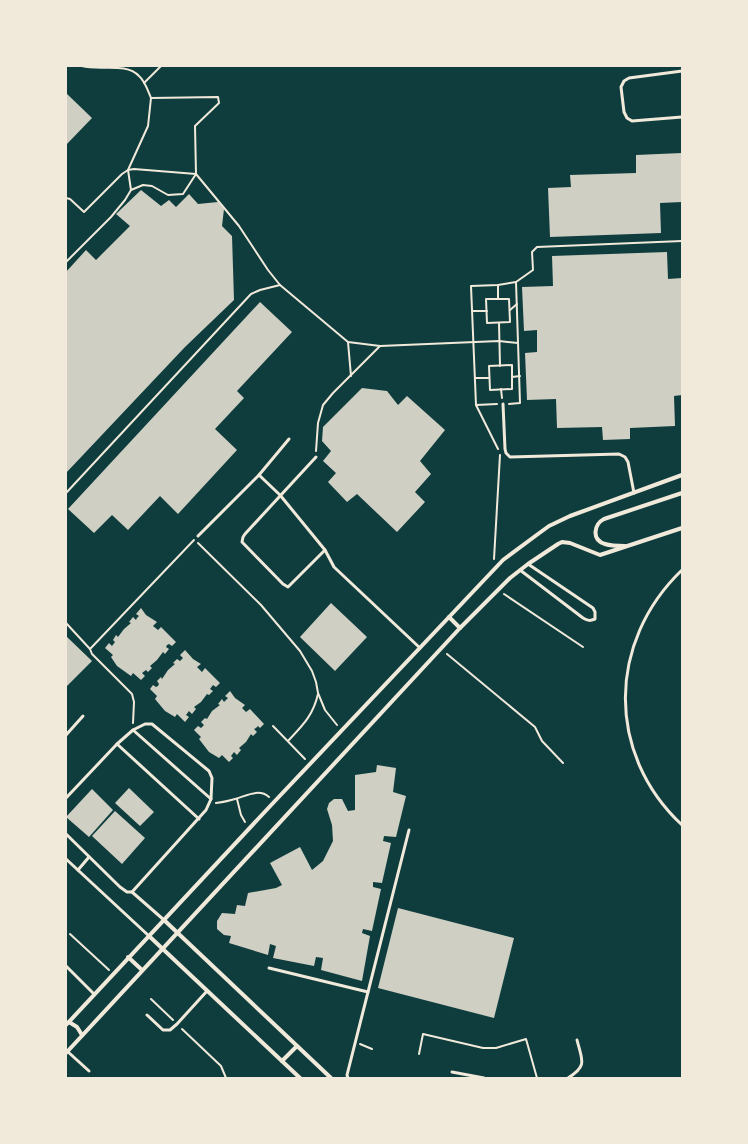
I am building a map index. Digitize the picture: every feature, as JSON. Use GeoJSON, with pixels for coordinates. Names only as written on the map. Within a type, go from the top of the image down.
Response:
{"type":"FeatureCollection","features":[{"type":"Feature","properties":{"kind":"street"},"geometry":{"type":"LineString","coordinates":[[82,1035],[77,1027],[67,1023],[503,560],[550,526],[570,516],[682,475]]}},
{"type":"Feature","properties":{"kind":"street"},"geometry":{"type":"LineString","coordinates":[[626,546],[602,543],[596,536],[597,524],[604,519],[682,493]]}},
{"type":"Feature","properties":{"kind":"street"},"geometry":{"type":"LineString","coordinates":[[67,1052],[176,932],[460,628],[520,570],[562,542],[570,543],[600,555],[682,528]]}},
{"type":"Feature","properties":{"kind":"street"},"geometry":{"type":"LineString","coordinates":[[449,617],[460,628]]}},
{"type":"Feature","properties":{"kind":"street"},"geometry":{"type":"LineString","coordinates":[[164,920],[331,1078]]}},
{"type":"Feature","properties":{"kind":"street"},"geometry":{"type":"LineString","coordinates":[[148,936],[300,1078]]}},
{"type":"Feature","properties":{"kind":"street"},"geometry":{"type":"LineString","coordinates":[[128,957],[142,970]]}},
{"type":"Feature","properties":{"kind":"street"},"geometry":{"type":"LineString","coordinates":[[282,1061],[297,1046]]}},
{"type":"Feature","properties":{"kind":"lane"},"geometry":{"type":"LineString","coordinates":[[682,71],[629,78],[624,81],[621,87],[624,112],[628,118],[632,120],[682,117]]}},
{"type":"Feature","properties":{"kind":"lane"},"geometry":{"type":"LineString","coordinates":[[503,404],[505,449],[506,453],[510,457],[619,454],[625,457],[628,462],[634,493]]}},
{"type":"Feature","properties":{"kind":"lane"},"geometry":{"type":"LineString","coordinates":[[198,536],[259,475],[289,439]]}},
{"type":"Feature","properties":{"kind":"lane"},"geometry":{"type":"LineString","coordinates":[[316,457],[245,534],[242,542],[283,584],[288,587],[325,550]]}},
{"type":"Feature","properties":{"kind":"lane"},"geometry":{"type":"LineString","coordinates":[[259,475],[280,495],[325,550],[334,567],[420,648]]}},
{"type":"Feature","properties":{"kind":"lane"},"geometry":{"type":"LineString","coordinates":[[520,570],[583,618],[587,620],[595,619],[595,612],[593,608],[528,564]]}},
{"type":"Feature","properties":{"kind":"lane"},"geometry":{"type":"LineString","coordinates":[[682,570],[660,594],[643,622],[631,652],[625,700],[629,732],[638,763],[653,792],[682,825]]}},
{"type":"Feature","properties":{"kind":"lane"},"geometry":{"type":"LineString","coordinates":[[66,735],[83,716]]}},
{"type":"Feature","properties":{"kind":"lane"},"geometry":{"type":"LineString","coordinates":[[66,798],[117,744],[133,730],[145,724],[152,724],[209,771],[212,778],[211,799],[206,810],[132,892]]}},
{"type":"Feature","properties":{"kind":"lane"},"geometry":{"type":"LineString","coordinates":[[133,730],[211,799]]}},
{"type":"Feature","properties":{"kind":"lane"},"geometry":{"type":"LineString","coordinates":[[117,744],[199,819]]}},
{"type":"Feature","properties":{"kind":"lane"},"geometry":{"type":"LineString","coordinates":[[348,1078],[347,1075],[409,830]]}},
{"type":"Feature","properties":{"kind":"lane"},"geometry":{"type":"LineString","coordinates":[[66,834],[127,892],[132,892],[164,920]]}},
{"type":"Feature","properties":{"kind":"lane"},"geometry":{"type":"LineString","coordinates":[[78,870],[89,857]]}},
{"type":"Feature","properties":{"kind":"lane"},"geometry":{"type":"LineString","coordinates":[[66,859],[148,936]]}},
{"type":"Feature","properties":{"kind":"lane"},"geometry":{"type":"LineString","coordinates":[[66,966],[94,994]]}},
{"type":"Feature","properties":{"kind":"lane"},"geometry":{"type":"LineString","coordinates":[[269,968],[368,992]]}},
{"type":"Feature","properties":{"kind":"lane"},"geometry":{"type":"LineString","coordinates":[[147,1015],[163,1030],[170,1030],[207,991]]}},
{"type":"Feature","properties":{"kind":"lane"},"geometry":{"type":"LineString","coordinates":[[568,1078],[578,1072],[582,1066],[577,1040]]}},
{"type":"Feature","properties":{"kind":"lane"},"geometry":{"type":"LineString","coordinates":[[67,1052],[89,1071]]}},
{"type":"Feature","properties":{"kind":"lane"},"geometry":{"type":"LineString","coordinates":[[452,1072],[484,1078]]}},
{"type":"Feature","properties":{"kind":"path"},"geometry":{"type":"LineString","coordinates":[[82,66],[91,68],[113,67],[127,69],[139,75],[151,98],[148,126],[128,170],[131,190]]}},
{"type":"Feature","properties":{"kind":"path"},"geometry":{"type":"LineString","coordinates":[[144,83],[161,66]]}},
{"type":"Feature","properties":{"kind":"path"},"geometry":{"type":"LineString","coordinates":[[66,262],[111,217],[131,190],[144,185],[152,186],[168,195],[183,194],[196,174],[195,126],[218,103],[218,97],[151,98]]}},
{"type":"Feature","properties":{"kind":"path"},"geometry":{"type":"LineString","coordinates":[[66,198],[70,199],[84,212],[122,174],[128,170],[134,169],[196,174],[239,226],[268,270],[280,285],[348,342],[380,346],[499,341],[518,343]]}},
{"type":"Feature","properties":{"kind":"path"},"geometry":{"type":"LineString","coordinates":[[494,571],[500,454],[476,405],[471,286],[498,286],[516,282],[532,270],[532,252],[537,247],[682,240]]}},
{"type":"Feature","properties":{"kind":"path"},"geometry":{"type":"LineString","coordinates":[[476,405],[520,403],[516,282]]}},
{"type":"Feature","properties":{"kind":"path"},"geometry":{"type":"LineString","coordinates":[[66,493],[251,294],[280,285]]}},
{"type":"Feature","properties":{"kind":"path"},"geometry":{"type":"LineString","coordinates":[[498,286],[498,299]]}},
{"type":"Feature","properties":{"kind":"path"},"geometry":{"type":"LineString","coordinates":[[486,299],[510,299],[510,310],[510,322],[487,323],[486,299]]}},
{"type":"Feature","properties":{"kind":"path"},"geometry":{"type":"LineString","coordinates":[[510,310],[517,304]]}},
{"type":"Feature","properties":{"kind":"path"},"geometry":{"type":"LineString","coordinates":[[472,311],[487,311]]}},
{"type":"Feature","properties":{"kind":"path"},"geometry":{"type":"LineString","coordinates":[[499,323],[500,366]]}},
{"type":"Feature","properties":{"kind":"path"},"geometry":{"type":"LineString","coordinates":[[348,342],[351,376]]}},
{"type":"Feature","properties":{"kind":"path"},"geometry":{"type":"LineString","coordinates":[[316,457],[318,423],[323,405],[332,393],[380,346]]}},
{"type":"Feature","properties":{"kind":"path"},"geometry":{"type":"LineString","coordinates":[[512,365],[512,376],[512,389],[490,390],[489,366],[512,365]]}},
{"type":"Feature","properties":{"kind":"path"},"geometry":{"type":"LineString","coordinates":[[512,376],[520,376]]}},
{"type":"Feature","properties":{"kind":"path"},"geometry":{"type":"LineString","coordinates":[[475,378],[489,378]]}},
{"type":"Feature","properties":{"kind":"path"},"geometry":{"type":"LineString","coordinates":[[90,649],[198,536]]}},
{"type":"Feature","properties":{"kind":"path"},"geometry":{"type":"LineString","coordinates":[[194,540],[261,605],[300,651],[312,671],[318,693],[325,710],[342,731]]}},
{"type":"Feature","properties":{"kind":"path"},"geometry":{"type":"LineString","coordinates":[[498,590],[583,647]]}},
{"type":"Feature","properties":{"kind":"path"},"geometry":{"type":"LineString","coordinates":[[66,623],[90,649],[92,654],[132,694],[134,702],[133,730]]}},
{"type":"Feature","properties":{"kind":"path"},"geometry":{"type":"LineString","coordinates":[[441,649],[535,727],[542,741],[563,763]]}},
{"type":"Feature","properties":{"kind":"path"},"geometry":{"type":"LineString","coordinates":[[288,742],[306,723],[315,705],[318,693]]}},
{"type":"Feature","properties":{"kind":"path"},"geometry":{"type":"LineString","coordinates":[[273,726],[310,764]]}},
{"type":"Feature","properties":{"kind":"path"},"geometry":{"type":"LineString","coordinates":[[209,805],[237,799],[249,794],[261,793],[266,794],[274,802]]}},
{"type":"Feature","properties":{"kind":"path"},"geometry":{"type":"LineString","coordinates":[[237,799],[244,820],[251,826]]}},
{"type":"Feature","properties":{"kind":"path"},"geometry":{"type":"LineString","coordinates":[[70,934],[113,974]]}},
{"type":"Feature","properties":{"kind":"path"},"geometry":{"type":"LineString","coordinates":[[151,999],[221,1066],[226,1078]]}},
{"type":"Feature","properties":{"kind":"path"},"geometry":{"type":"LineString","coordinates":[[419,1054],[423,1034],[483,1048],[496,1048],[526,1039],[537,1078]]}},
{"type":"Feature","properties":{"kind":"path"},"geometry":{"type":"LineString","coordinates":[[355,1043],[372,1049]]}},
{"type":"Feature","properties":{"kind":"building"},"geometry":{"type":"Polygon","coordinates":[[[66,93],[92,118],[66,145],[66,93]]]}},
{"type":"Feature","properties":{"kind":"building"},"geometry":{"type":"Polygon","coordinates":[[[682,153],[682,202],[660,203],[661,233],[550,237],[548,188],[571,187],[570,175],[636,173],[636,155],[682,153]]]}},
{"type":"Feature","properties":{"kind":"building"},"geometry":{"type":"Polygon","coordinates":[[[141,190],[161,206],[169,200],[176,207],[189,194],[198,204],[218,202],[224,209],[222,226],[232,236],[234,300],[185,347],[66,473],[66,272],[86,250],[96,260],[130,226],[116,214],[141,190]]]}},
{"type":"Feature","properties":{"kind":"building"},"geometry":{"type":"Polygon","coordinates":[[[667,252],[668,279],[682,278],[682,395],[674,396],[675,426],[630,428],[630,439],[603,440],[602,427],[557,428],[556,399],[527,400],[525,353],[537,352],[537,330],[524,331],[522,287],[553,286],[552,256],[667,252]]]}},
{"type":"Feature","properties":{"kind":"building"},"geometry":{"type":"Polygon","coordinates":[[[260,302],[292,332],[237,391],[244,398],[215,429],[237,450],[178,514],[160,496],[128,530],[112,515],[94,533],[68,509],[260,302]]]}},
{"type":"Feature","properties":{"kind":"building"},"geometry":{"type":"Polygon","coordinates":[[[362,388],[387,391],[398,405],[407,396],[445,430],[420,461],[431,474],[415,492],[425,502],[397,532],[357,494],[347,502],[328,482],[336,473],[323,461],[331,451],[322,441],[323,427],[362,388]]]}},
{"type":"Feature","properties":{"kind":"building"},"geometry":{"type":"Polygon","coordinates":[[[331,603],[367,637],[335,671],[300,637],[331,603]]]}},
{"type":"Feature","properties":{"kind":"building"},"geometry":{"type":"Polygon","coordinates":[[[141,608],[146,615],[157,622],[153,626],[158,630],[161,627],[176,642],[172,646],[169,644],[167,645],[166,647],[169,649],[165,654],[163,652],[150,666],[152,668],[148,672],[146,670],[142,673],[145,676],[141,680],[133,673],[131,676],[117,666],[111,657],[113,655],[105,648],[109,643],[112,646],[115,642],[113,640],[116,635],[118,637],[131,623],[129,622],[133,617],[136,620],[139,616],[136,614],[141,608]]]}},
{"type":"Feature","properties":{"kind":"building"},"geometry":{"type":"Polygon","coordinates":[[[66,636],[92,661],[66,687],[66,636]]]}},
{"type":"Feature","properties":{"kind":"building"},"geometry":{"type":"Polygon","coordinates":[[[185,650],[193,659],[201,664],[197,667],[202,672],[205,668],[220,683],[216,687],[213,685],[210,689],[213,691],[209,695],[207,694],[201,702],[194,707],[196,709],[192,714],[189,711],[186,715],[189,717],[185,722],[177,714],[175,717],[165,711],[155,699],[157,696],[150,689],[153,685],[156,687],[158,686],[159,684],[157,681],[161,677],[162,679],[168,670],[175,664],[173,663],[177,659],[180,661],[183,658],[180,655],[185,650]]]}},
{"type":"Feature","properties":{"kind":"building"},"geometry":{"type":"Polygon","coordinates":[[[230,691],[235,698],[245,705],[242,708],[246,712],[250,709],[264,724],[260,728],[258,726],[254,729],[257,732],[253,736],[251,734],[246,742],[239,748],[241,750],[237,755],[234,752],[231,756],[233,758],[229,762],[222,755],[219,758],[209,752],[199,739],[201,737],[194,730],[198,726],[201,728],[204,725],[201,722],[205,718],[207,719],[212,711],[220,705],[218,704],[222,699],[224,702],[228,698],[225,696],[230,691]]]}},
{"type":"Feature","properties":{"kind":"building"},"geometry":{"type":"Polygon","coordinates":[[[377,765],[396,768],[393,792],[406,796],[396,837],[384,836],[383,841],[391,843],[382,883],[373,882],[373,887],[381,889],[372,931],[363,929],[362,933],[370,936],[362,981],[321,970],[323,958],[316,957],[314,966],[273,958],[276,946],[270,944],[268,955],[229,943],[231,936],[224,935],[217,929],[217,921],[222,913],[235,914],[237,905],[245,906],[248,893],[276,888],[282,885],[270,863],[300,847],[312,870],[323,861],[333,841],[332,825],[327,809],[329,803],[334,799],[342,799],[348,811],[355,810],[355,775],[376,772],[377,765]]]}},
{"type":"Feature","properties":{"kind":"building"},"geometry":{"type":"Polygon","coordinates":[[[129,788],[154,812],[140,826],[115,803],[129,788]]]}},
{"type":"Feature","properties":{"kind":"building"},"geometry":{"type":"Polygon","coordinates":[[[92,789],[113,810],[89,837],[66,817],[92,789]]]}},
{"type":"Feature","properties":{"kind":"building"},"geometry":{"type":"Polygon","coordinates":[[[115,811],[145,838],[122,864],[92,836],[115,811]]]}},
{"type":"Feature","properties":{"kind":"building"},"geometry":{"type":"Polygon","coordinates":[[[398,908],[514,938],[494,1018],[378,988],[398,908]]]}}]}
